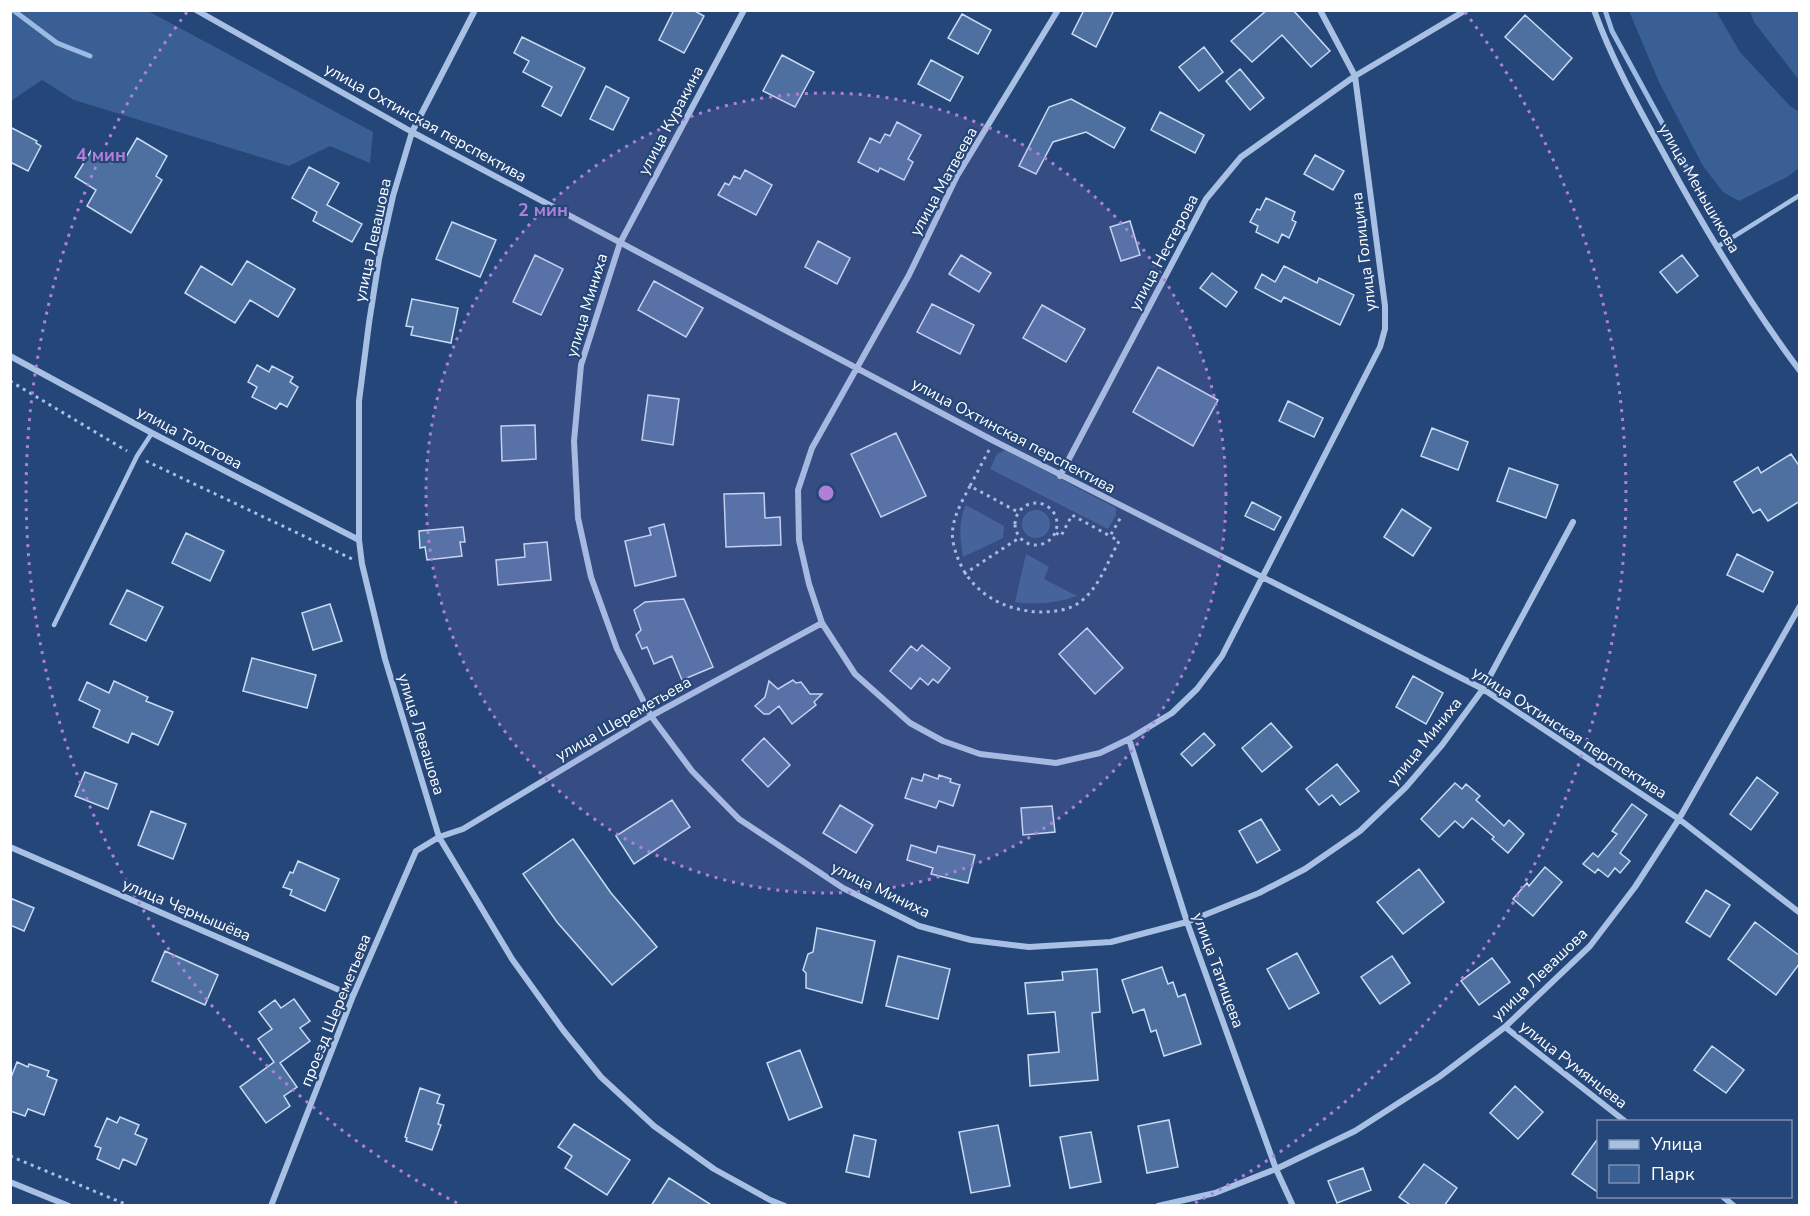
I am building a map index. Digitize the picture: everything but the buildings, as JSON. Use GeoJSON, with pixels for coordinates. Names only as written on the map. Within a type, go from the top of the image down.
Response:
{"type":"FeatureCollection","features":[{"type":"Feature","properties":{"kind":"street","name":"улица Левашова"},"geometry":{"type":"LineString","coordinates":[[475,10],[412,132],[393,196],[379,259],[369,323],[359,401],[359,540],[362,564],[385,659],[440,837],[512,959],[563,1030],[601,1077],[654,1126],[714,1169],[785,1206]]}},
{"type":"Feature","properties":{"kind":"street","name":"улица Куракина"},"geometry":{"type":"LineString","coordinates":[[620,243],[744,10]]}},
{"type":"Feature","properties":{"kind":"street","name":"улица Матвеева"},"geometry":{"type":"LineString","coordinates":[[822,623],[808,584],[799,540],[798,490],[812,448],[909,274],[957,176],[1058,10]]}},
{"type":"Feature","properties":{"kind":"street","name":"улица Голицина"},"geometry":{"type":"LineString","coordinates":[[822,623],[855,674],[910,723],[943,741],[980,754],[1056,763],[1100,753],[1129,739],[1172,713],[1197,689],[1222,656],[1380,347],[1384,329],[1385,306],[1355,76],[1320,10]]}},
{"type":"Feature","properties":{"kind":"street","name":"улица Нестерова"},"geometry":{"type":"LineString","coordinates":[[1060,476],[1206,199],[1241,157],[1355,76],[1466,10]]}},
{"type":"Feature","properties":{"kind":"street","name":"улица Меньшикова"},"geometry":{"type":"LineString","coordinates":[[1594,10],[1633,97],[1717,247],[1800,371]]}},
{"type":"Feature","properties":{"kind":"street","name":"улица Охтинская перспектива"},"geometry":{"type":"LineString","coordinates":[[198,11],[412,132],[1060,476],[1483,689],[1679,819],[1800,913]]}},
{"type":"Feature","properties":{"kind":"street","name":"улица Миниха"},"geometry":{"type":"LineString","coordinates":[[620,243],[581,365],[574,441],[578,518],[591,577],[616,649],[651,716],[692,771],[739,819],[843,888],[919,926],[971,940],[1029,947],[1111,942],[1187,922],[1259,893],[1305,869],[1360,831],[1406,787],[1442,744],[1483,689],[1573,522]]}},
{"type":"Feature","properties":{"kind":"street","name":"улица Толстова"},"geometry":{"type":"LineString","coordinates":[[10,356],[152,433],[359,540]]}},
{"type":"Feature","properties":{"kind":"street","name":"улица Левашова"},"geometry":{"type":"LineString","coordinates":[[1158,1206],[1215,1193],[1276,1169],[1355,1131],[1439,1077],[1505,1027],[1590,946],[1635,886],[1679,819],[1800,606]]}},
{"type":"Feature","properties":{"kind":"street","name":"улица Шереметьева"},"geometry":{"type":"LineString","coordinates":[[440,837],[462,828],[651,716],[822,623]]}},
{"type":"Feature","properties":{"kind":"street","name":"улица Татищева"},"geometry":{"type":"LineString","coordinates":[[1129,739],[1187,922],[1276,1169],[1293,1206]]}},
{"type":"Feature","properties":{"kind":"street","name":"проезд Шереметьева"},"geometry":{"type":"LineString","coordinates":[[271,1206],[354,996],[416,851],[440,837]]}},
{"type":"Feature","properties":{"kind":"street","name":"улица Чернышёва"},"geometry":{"type":"LineString","coordinates":[[10,847],[354,996]]}},
{"type":"Feature","properties":{"kind":"street","name":"улица Румянцева"},"geometry":{"type":"LineString","coordinates":[[1505,1027],[1623,1120]]}},
{"type":"Feature","properties":{"kind":"street"},"geometry":{"type":"LineString","coordinates":[[10,1182],[69,1206]]}},
{"type":"Feature","properties":{"kind":"lane"},"geometry":{"type":"LineString","coordinates":[[1717,247],[1800,195]]}},
{"type":"Feature","properties":{"kind":"lane"},"geometry":{"type":"LineString","coordinates":[[54,625],[137,456],[152,433]]}},
{"type":"Feature","properties":{"kind":"path"},"geometry":{"type":"LineString","coordinates":[[10,381],[137,456],[362,564]]}},
{"type":"Feature","properties":{"kind":"path"},"geometry":{"type":"LineString","coordinates":[[994,441],[954,516],[953,545],[964,574],[990,600],[1022,611],[1055,612],[1079,603],[1093,589],[1119,541],[1072,515],[1060,536],[1056,533]]}},
{"type":"Feature","properties":{"kind":"path"},"geometry":{"type":"LineString","coordinates":[[970,486],[1018,513]]}},
{"type":"Feature","properties":{"kind":"path"},"geometry":{"type":"LineString","coordinates":[[1042,503],[1050,507],[1055,514],[1058,523],[1056,533],[1044,545],[1026,544],[1019,538],[1014,521],[1024,506],[1042,503]]}},
{"type":"Feature","properties":{"kind":"path"},"geometry":{"type":"LineString","coordinates":[[1110,536],[1125,509]]}},
{"type":"Feature","properties":{"kind":"path"},"geometry":{"type":"LineString","coordinates":[[964,574],[1019,538]]}},
{"type":"Feature","properties":{"kind":"path"},"geometry":{"type":"LineString","coordinates":[[10,1156],[130,1206]]}},
{"type":"Feature","properties":{"kind":"green space"},"geometry":{"type":"Polygon","coordinates":[[[11,10],[148,11],[373,132],[370,163],[330,146],[289,166],[74,100],[42,80],[11,101],[11,10]]]}},
{"type":"Feature","properties":{"kind":"green space"},"geometry":{"type":"Polygon","coordinates":[[[1629,11],[1716,11],[1740,52],[1790,106],[1799,112],[1799,168],[1787,177],[1739,201],[1723,192],[1703,166],[1659,82],[1629,11]]]}},
{"type":"Feature","properties":{"kind":"green space"},"geometry":{"type":"Polygon","coordinates":[[[1750,11],[1799,11],[1799,80],[1754,22],[1750,11]]]}},
{"type":"Feature","properties":{"kind":"green space"},"geometry":{"type":"Polygon","coordinates":[[[1005,450],[1116,508],[1116,515],[1108,529],[990,469],[997,454],[1005,450]]]}},
{"type":"Feature","properties":{"kind":"green space"},"geometry":{"type":"Polygon","coordinates":[[[966,505],[1004,526],[1003,538],[963,557],[960,530],[966,505]]]}},
{"type":"Feature","properties":{"kind":"green space"},"geometry":{"type":"Polygon","coordinates":[[[1036,510],[1046,514],[1050,524],[1046,534],[1036,538],[1026,534],[1022,524],[1026,514],[1036,510]]]}},
{"type":"Feature","properties":{"kind":"green space"},"geometry":{"type":"Polygon","coordinates":[[[1026,554],[1049,567],[1044,579],[1077,596],[1047,603],[1015,602],[1026,554]]]}},
{"type":"Feature","properties":{"kind":"waterway"},"geometry":{"type":"LineString","coordinates":[[13,10],[57,43],[90,56]]}},
{"type":"Feature","properties":{"kind":"waterway"},"geometry":{"type":"LineString","coordinates":[[1605,10],[1612,31],[1708,207]]}}]}
